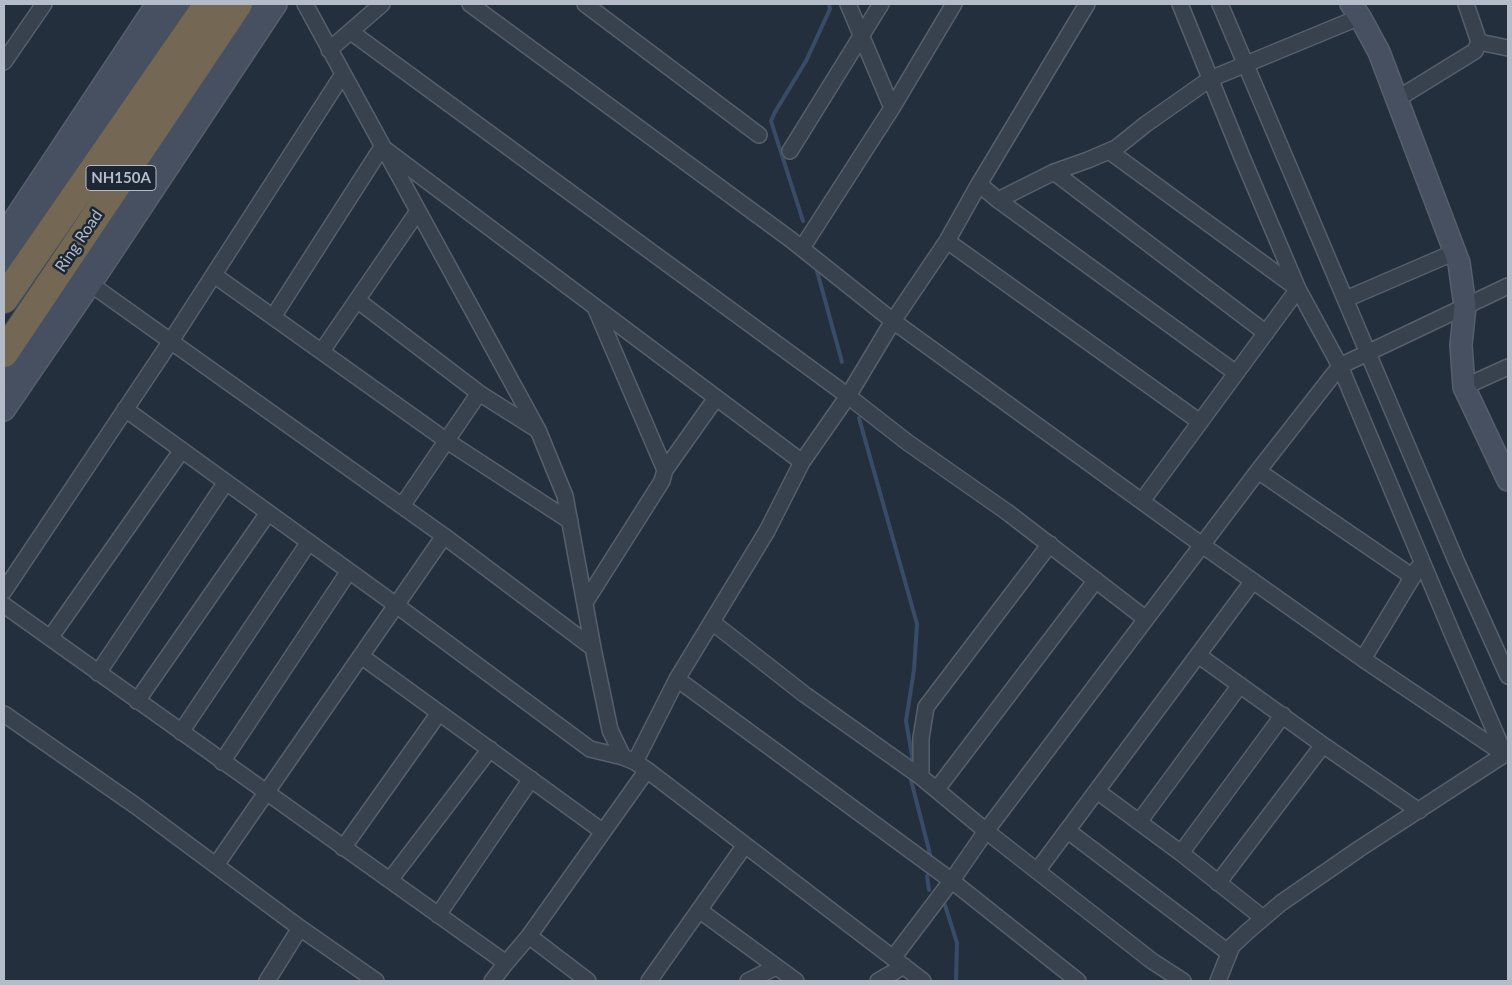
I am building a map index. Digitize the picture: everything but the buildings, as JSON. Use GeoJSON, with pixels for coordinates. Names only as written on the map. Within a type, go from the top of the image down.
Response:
{"type":"FeatureCollection","features":[{"type":"Feature","properties":{"kind":"highway","name":"Ring Road"},"geometry":{"type":"LineString","coordinates":[[4,299],[14,237],[208,4]]}},
{"type":"Feature","properties":{"kind":"highway","name":"Ring Road"},"geometry":{"type":"LineString","coordinates":[[4,353],[238,4]]}},
{"type":"Feature","properties":{"kind":"street"},"geometry":{"type":"LineString","coordinates":[[4,62],[44,4]]}},
{"type":"Feature","properties":{"kind":"street"},"geometry":{"type":"LineString","coordinates":[[4,265],[14,237],[157,4]]}},
{"type":"Feature","properties":{"kind":"street"},"geometry":{"type":"LineString","coordinates":[[14,237],[178,4]]}},
{"type":"Feature","properties":{"kind":"street"},"geometry":{"type":"LineString","coordinates":[[4,410],[83,278],[256,4]]}},
{"type":"Feature","properties":{"kind":"street"},"geometry":{"type":"LineString","coordinates":[[4,378],[83,278],[276,4]]}},
{"type":"Feature","properties":{"kind":"street"},"geometry":{"type":"LineString","coordinates":[[305,4],[538,430],[565,496],[610,730],[635,763],[923,981]]}},
{"type":"Feature","properties":{"kind":"street"},"geometry":{"type":"LineString","coordinates":[[329,50],[382,4]]}},
{"type":"Feature","properties":{"kind":"street"},"geometry":{"type":"LineString","coordinates":[[470,4],[802,248],[893,321],[1202,545],[1364,659],[1507,756]]}},
{"type":"Feature","properties":{"kind":"street"},"geometry":{"type":"LineString","coordinates":[[585,4],[759,135]]}},
{"type":"Feature","properties":{"kind":"street"},"geometry":{"type":"LineString","coordinates":[[848,4],[892,108]]}},
{"type":"Feature","properties":{"kind":"street"},"geometry":{"type":"LineString","coordinates":[[790,151],[881,4]]}},
{"type":"Feature","properties":{"kind":"street"},"geometry":{"type":"LineString","coordinates":[[802,248],[892,108],[954,4]]}},
{"type":"Feature","properties":{"kind":"street"},"geometry":{"type":"LineString","coordinates":[[492,981],[529,936],[602,831],[677,679],[768,531],[802,462],[848,396],[893,321],[947,241],[978,184],[1087,4]]}},
{"type":"Feature","properties":{"kind":"street"},"geometry":{"type":"LineString","coordinates":[[1180,4],[1298,289],[1340,366],[1422,562],[1507,756]]}},
{"type":"Feature","properties":{"kind":"street"},"geometry":{"type":"LineString","coordinates":[[1220,4],[1457,563],[1508,676]]}},
{"type":"Feature","properties":{"kind":"street"},"geometry":{"type":"LineString","coordinates":[[1396,99],[1475,51],[1480,42],[1466,4]]}},
{"type":"Feature","properties":{"kind":"street"},"geometry":{"type":"LineString","coordinates":[[998,200],[1054,172],[1116,148],[1146,124],[1210,79],[1246,64],[1355,10],[1379,52],[1459,263],[1465,306],[1461,345],[1464,387],[1508,480]]}},
{"type":"Feature","properties":{"kind":"street"},"geometry":{"type":"LineString","coordinates":[[351,32],[848,396],[907,442],[1050,544],[1146,619]]}},
{"type":"Feature","properties":{"kind":"street"},"geometry":{"type":"LineString","coordinates":[[1480,42],[1508,48]]}},
{"type":"Feature","properties":{"kind":"street"},"geometry":{"type":"LineString","coordinates":[[4,591],[171,341],[343,74]]}},
{"type":"Feature","properties":{"kind":"street"},"geometry":{"type":"LineString","coordinates":[[382,147],[802,462]]}},
{"type":"Feature","properties":{"kind":"street"},"geometry":{"type":"LineString","coordinates":[[273,317],[382,147]]}},
{"type":"Feature","properties":{"kind":"street"},"geometry":{"type":"LineString","coordinates":[[1109,151],[1298,289]]}},
{"type":"Feature","properties":{"kind":"street"},"geometry":{"type":"LineString","coordinates":[[1054,172],[1266,333]]}},
{"type":"Feature","properties":{"kind":"street"},"geometry":{"type":"LineString","coordinates":[[978,184],[1236,373]]}},
{"type":"Feature","properties":{"kind":"street"},"geometry":{"type":"LineString","coordinates":[[322,351],[418,211]]}},
{"type":"Feature","properties":{"kind":"street"},"geometry":{"type":"LineString","coordinates":[[947,241],[1200,422]]}},
{"type":"Feature","properties":{"kind":"street"},"geometry":{"type":"LineString","coordinates":[[1346,299],[1454,252]]}},
{"type":"Feature","properties":{"kind":"street"},"geometry":{"type":"LineString","coordinates":[[214,275],[447,441],[570,521]]}},
{"type":"Feature","properties":{"kind":"street"},"geometry":{"type":"LineString","coordinates":[[83,278],[444,536],[593,648]]}},
{"type":"Feature","properties":{"kind":"street"},"geometry":{"type":"LineString","coordinates":[[878,981],[898,962],[986,831],[1258,471],[1340,366],[1508,286]]}},
{"type":"Feature","properties":{"kind":"street"},"geometry":{"type":"LineString","coordinates":[[1142,501],[1298,289]]}},
{"type":"Feature","properties":{"kind":"street"},"geometry":{"type":"LineString","coordinates":[[357,300],[479,393],[538,430]]}},
{"type":"Feature","properties":{"kind":"street"},"geometry":{"type":"LineString","coordinates":[[594,305],[665,470]]}},
{"type":"Feature","properties":{"kind":"street"},"geometry":{"type":"LineString","coordinates":[[1464,387],[1508,367]]}},
{"type":"Feature","properties":{"kind":"street"},"geometry":{"type":"LineString","coordinates":[[402,506],[479,393]]}},
{"type":"Feature","properties":{"kind":"street"},"geometry":{"type":"LineString","coordinates":[[586,601],[662,481],[665,470],[716,398]]}},
{"type":"Feature","properties":{"kind":"street"},"geometry":{"type":"LineString","coordinates":[[125,409],[396,605],[590,749],[635,763]]}},
{"type":"Feature","properties":{"kind":"street"},"geometry":{"type":"LineString","coordinates":[[50,638],[182,450]]}},
{"type":"Feature","properties":{"kind":"street"},"geometry":{"type":"LineString","coordinates":[[1258,471],[1413,577]]}},
{"type":"Feature","properties":{"kind":"street"},"geometry":{"type":"LineString","coordinates":[[98,672],[226,482]]}},
{"type":"Feature","properties":{"kind":"street"},"geometry":{"type":"LineString","coordinates":[[137,701],[268,513]]}},
{"type":"Feature","properties":{"kind":"street"},"geometry":{"type":"LineString","coordinates":[[216,865],[444,536]]}},
{"type":"Feature","properties":{"kind":"street"},"geometry":{"type":"LineString","coordinates":[[181,732],[309,542]]}},
{"type":"Feature","properties":{"kind":"street"},"geometry":{"type":"LineString","coordinates":[[922,777],[921,738],[926,707],[1050,544]]}},
{"type":"Feature","properties":{"kind":"street"},"geometry":{"type":"LineString","coordinates":[[1364,659],[1422,562]]}},
{"type":"Feature","properties":{"kind":"street"},"geometry":{"type":"LineString","coordinates":[[222,762],[349,571]]}},
{"type":"Feature","properties":{"kind":"street"},"geometry":{"type":"LineString","coordinates":[[936,789],[1096,580]]}},
{"type":"Feature","properties":{"kind":"street"},"geometry":{"type":"LineString","coordinates":[[1037,872],[1253,581]]}},
{"type":"Feature","properties":{"kind":"street"},"geometry":{"type":"LineString","coordinates":[[4,605],[506,963]]}},
{"type":"Feature","properties":{"kind":"street"},"geometry":{"type":"LineString","coordinates":[[712,622],[804,694],[922,777],[1037,872],[1152,961],[1183,981]]}},
{"type":"Feature","properties":{"kind":"street"},"geometry":{"type":"LineString","coordinates":[[1198,655],[1419,811]]}},
{"type":"Feature","properties":{"kind":"street"},"geometry":{"type":"LineString","coordinates":[[361,656],[602,831]]}},
{"type":"Feature","properties":{"kind":"street"},"geometry":{"type":"LineString","coordinates":[[677,679],[952,881],[1078,981]]}},
{"type":"Feature","properties":{"kind":"street"},"geometry":{"type":"LineString","coordinates":[[1139,822],[1240,685]]}},
{"type":"Feature","properties":{"kind":"street"},"geometry":{"type":"LineString","coordinates":[[343,848],[439,712]]}},
{"type":"Feature","properties":{"kind":"street"},"geometry":{"type":"LineString","coordinates":[[4,714],[136,806],[300,928],[376,981]]}},
{"type":"Feature","properties":{"kind":"street"},"geometry":{"type":"LineString","coordinates":[[1181,853],[1283,715]]}},
{"type":"Feature","properties":{"kind":"street"},"geometry":{"type":"LineString","coordinates":[[1218,883],[1323,745]]}},
{"type":"Feature","properties":{"kind":"street"},"geometry":{"type":"LineString","coordinates":[[390,880],[490,749]]}},
{"type":"Feature","properties":{"kind":"street"},"geometry":{"type":"LineString","coordinates":[[1218,981],[1232,946],[1281,903],[1351,854],[1507,756]]}},
{"type":"Feature","properties":{"kind":"street"},"geometry":{"type":"LineString","coordinates":[[438,915],[531,779]]}},
{"type":"Feature","properties":{"kind":"street"},"geometry":{"type":"LineString","coordinates":[[1097,790],[1263,918]]}},
{"type":"Feature","properties":{"kind":"street"},"geometry":{"type":"LineString","coordinates":[[1068,831],[1229,953]]}},
{"type":"Feature","properties":{"kind":"street"},"geometry":{"type":"LineString","coordinates":[[649,981],[745,845]]}},
{"type":"Feature","properties":{"kind":"street"},"geometry":{"type":"LineString","coordinates":[[699,910],[796,981]]}},
{"type":"Feature","properties":{"kind":"street"},"geometry":{"type":"LineString","coordinates":[[267,981],[300,928]]}},
{"type":"Feature","properties":{"kind":"street"},"geometry":{"type":"LineString","coordinates":[[529,936],[588,981]]}},
{"type":"Feature","properties":{"kind":"street"},"geometry":{"type":"LineString","coordinates":[[748,981],[776,967]]}},
{"type":"Feature","properties":{"kind":"waterway"},"geometry":{"type":"LineString","coordinates":[[803,221],[771,121],[806,61],[830,9],[829,4]]}},
{"type":"Feature","properties":{"kind":"waterway"},"geometry":{"type":"LineString","coordinates":[[817,271],[842,362]]}},
{"type":"Feature","properties":{"kind":"waterway"},"geometry":{"type":"LineString","coordinates":[[859,418],[917,624],[914,670],[906,721],[913,761]]}},
{"type":"Feature","properties":{"kind":"waterway"},"geometry":{"type":"LineString","coordinates":[[911,780],[930,854]]}},
{"type":"Feature","properties":{"kind":"waterway"},"geometry":{"type":"LineString","coordinates":[[927,876],[929,890]]}},
{"type":"Feature","properties":{"kind":"waterway"},"geometry":{"type":"LineString","coordinates":[[945,905],[957,943],[956,981]]}}]}
